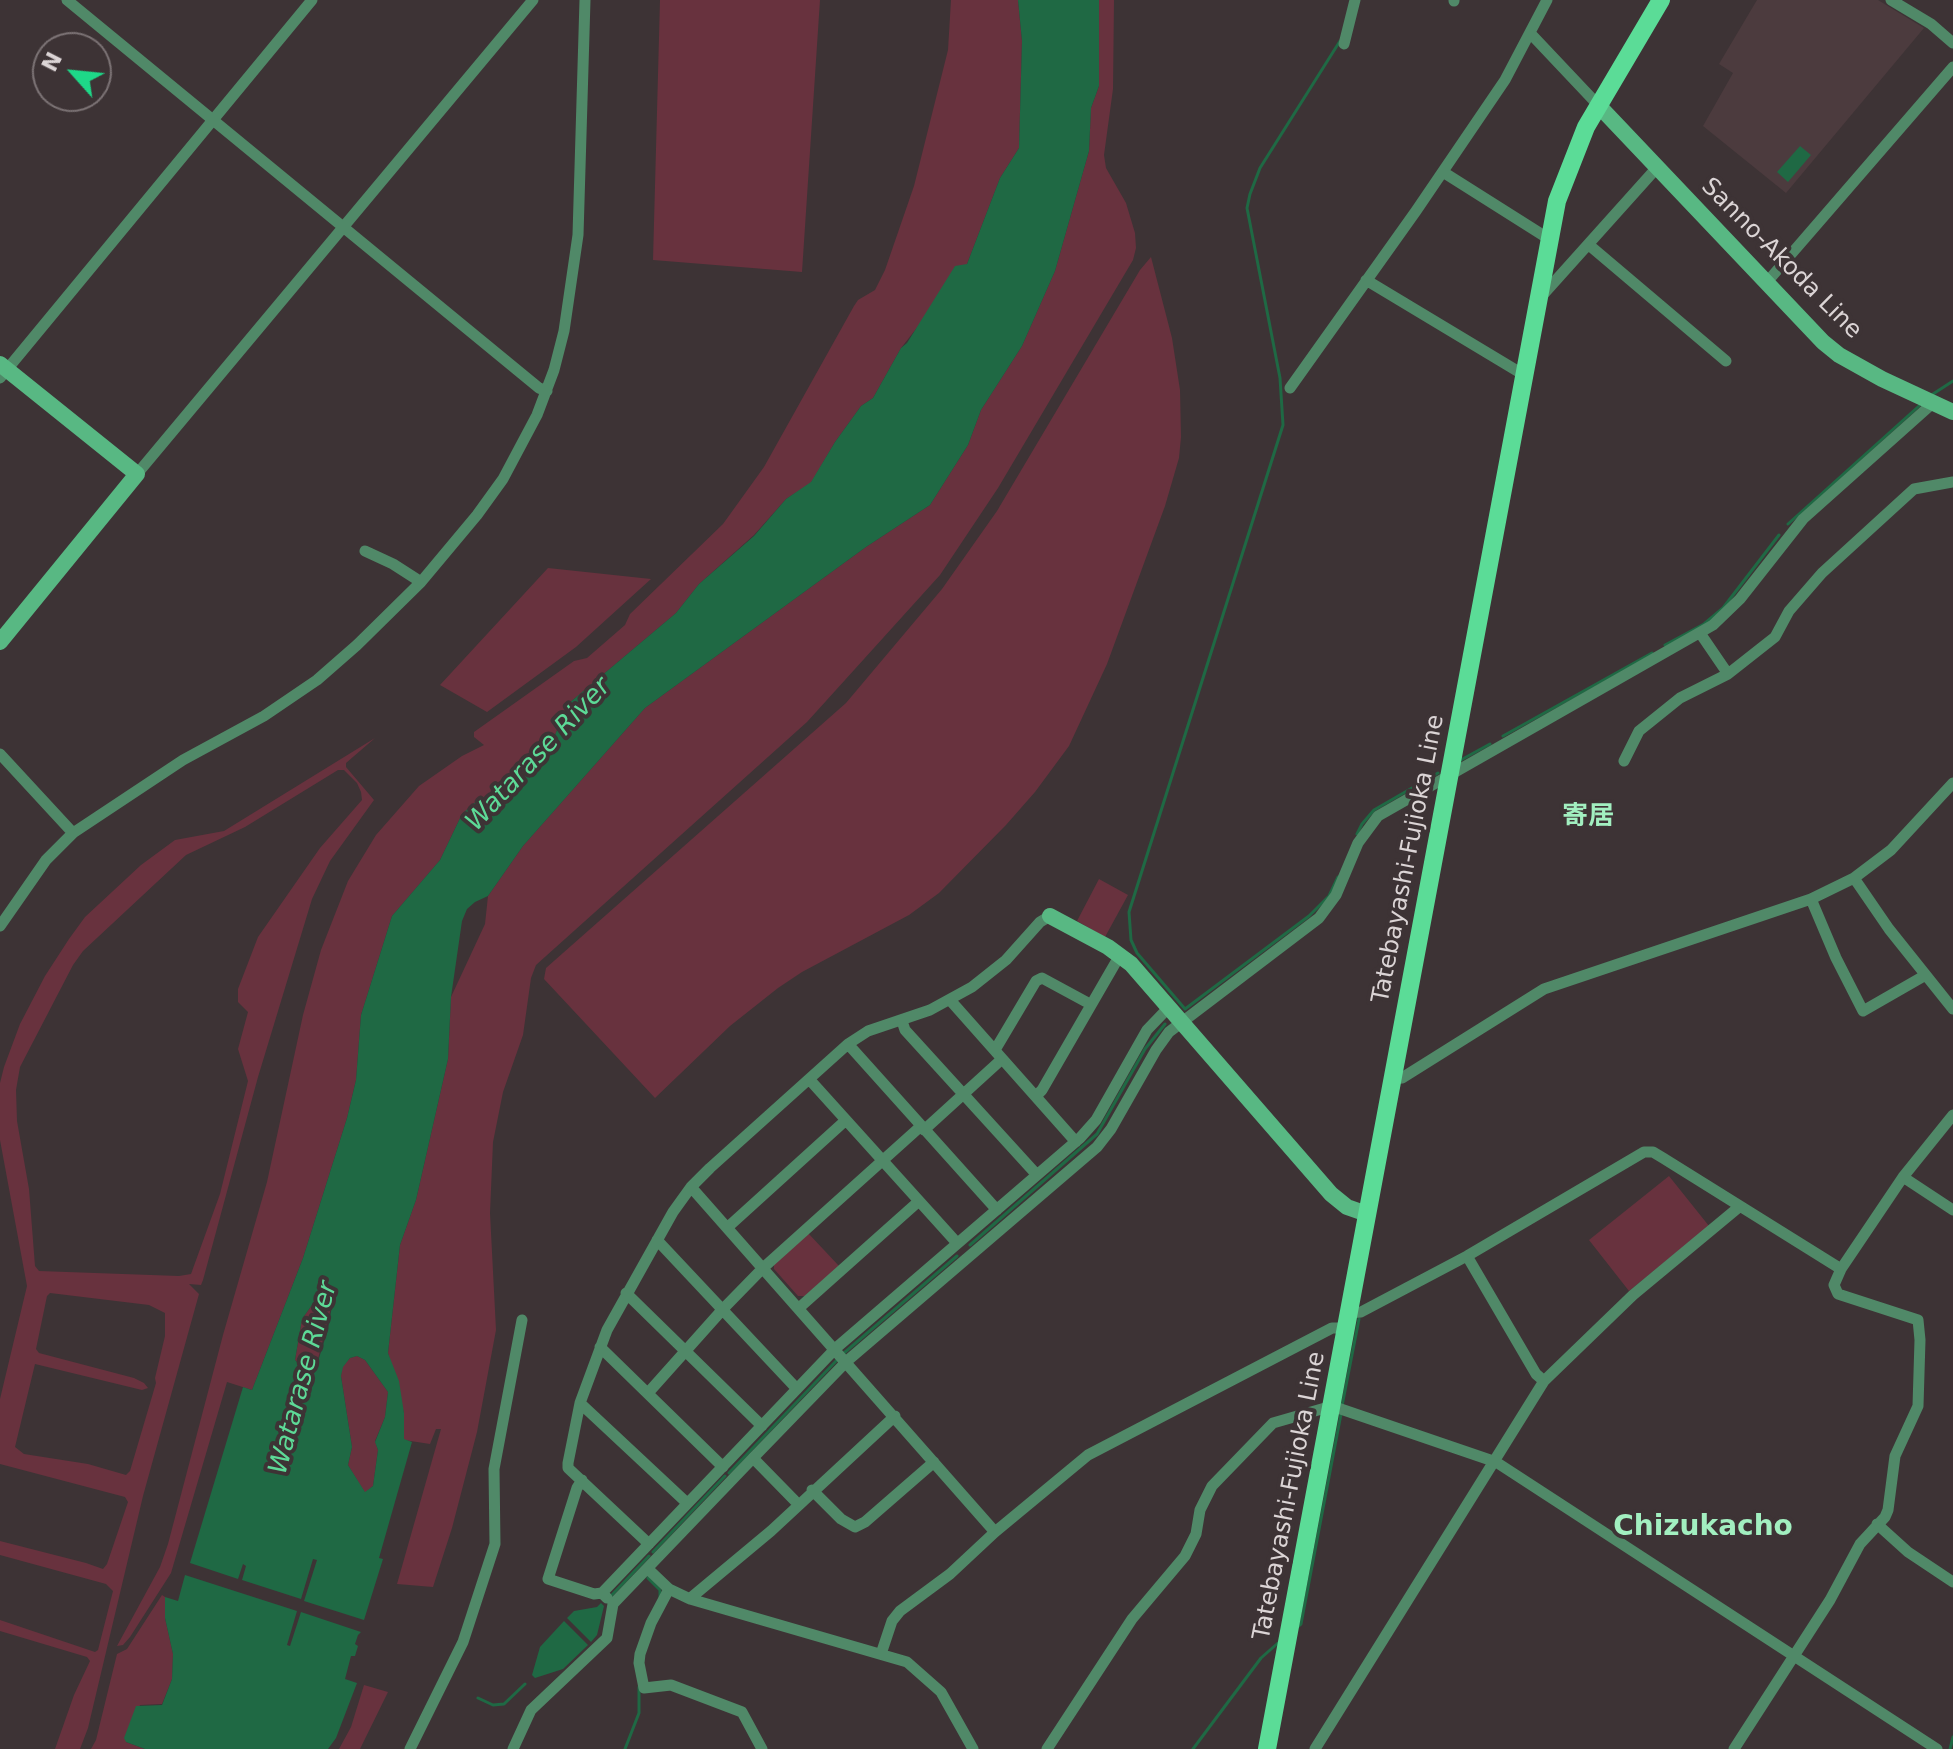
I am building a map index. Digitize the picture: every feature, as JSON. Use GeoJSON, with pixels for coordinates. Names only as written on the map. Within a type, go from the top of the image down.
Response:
{"type":"FeatureCollection","features":[{"type":"Feature","properties":{"kind":"main road","name":"Tatebayashi-Fujioka Line"},"geometry":{"type":"LineString","coordinates":[[1267,1749],[1549,239],[1565,176],[1599,106],[1661,0]]}},
{"type":"Feature","properties":{"kind":"street"},"geometry":{"type":"LineString","coordinates":[[67,0],[539,388],[547,391]]}},
{"type":"Feature","properties":{"kind":"street"},"geometry":{"type":"LineString","coordinates":[[137,474],[2,370],[214,121],[312,0]]}},
{"type":"Feature","properties":{"kind":"street"},"geometry":{"type":"LineString","coordinates":[[0,642],[533,0]]}},
{"type":"Feature","properties":{"kind":"street"},"geometry":{"type":"LineString","coordinates":[[0,926],[46,860],[73,833],[183,760],[264,716],[317,680],[421,582],[503,479],[527,437],[547,391],[564,331],[578,235],[585,0]]}},
{"type":"Feature","properties":{"kind":"street"},"geometry":{"type":"LineString","coordinates":[[1344,44],[1355,0]]}},
{"type":"Feature","properties":{"kind":"street"},"geometry":{"type":"LineString","coordinates":[[1290,388],[1505,80],[1547,0]]}},
{"type":"Feature","properties":{"kind":"street"},"geometry":{"type":"LineString","coordinates":[[1891,0],[1931,24],[1953,43]]}},
{"type":"Feature","properties":{"kind":"street"},"geometry":{"type":"LineString","coordinates":[[1531,34],[1599,106]]}},
{"type":"Feature","properties":{"kind":"street"},"geometry":{"type":"LineString","coordinates":[[1767,282],[1953,67]]}},
{"type":"Feature","properties":{"kind":"street","name":"Sanno-Akoda Line"},"geometry":{"type":"LineString","coordinates":[[1599,106],[1812,332],[1839,355],[1953,412]]}},
{"type":"Feature","properties":{"kind":"street"},"geometry":{"type":"LineString","coordinates":[[1537,302],[1653,172],[1660,170]]}},
{"type":"Feature","properties":{"kind":"street"},"geometry":{"type":"LineString","coordinates":[[1443,172],[1549,239]]}},
{"type":"Feature","properties":{"kind":"street"},"geometry":{"type":"LineString","coordinates":[[1589,245],[1726,361]]}},
{"type":"Feature","properties":{"kind":"street"},"geometry":{"type":"LineString","coordinates":[[1366,280],[1524,375]]}},
{"type":"Feature","properties":{"kind":"street"},"geometry":{"type":"LineString","coordinates":[[513,1749],[531,1710],[607,1638],[613,1604],[847,1361],[1097,1147],[1169,1032],[1319,918],[1336,895],[1358,843],[1378,816],[1700,633],[1733,607],[1803,519],[1933,403]]}},
{"type":"Feature","properties":{"kind":"street"},"geometry":{"type":"LineString","coordinates":[[1624,761],[1639,731],[1680,698],[1728,674],[1775,637],[1789,611],[1822,573],[1914,489],[1953,482]]}},
{"type":"Feature","properties":{"kind":"street"},"geometry":{"type":"LineString","coordinates":[[365,551],[421,582]]}},
{"type":"Feature","properties":{"kind":"street"},"geometry":{"type":"LineString","coordinates":[[1700,633],[1728,674]]}},
{"type":"Feature","properties":{"kind":"street"},"geometry":{"type":"LineString","coordinates":[[0,754],[73,833]]}},
{"type":"Feature","properties":{"kind":"street"},"geometry":{"type":"LineString","coordinates":[[1392,1079],[1402,1078],[1544,989],[1811,899],[1854,878],[1891,850],[1953,783]]}},
{"type":"Feature","properties":{"kind":"street"},"geometry":{"type":"LineString","coordinates":[[1854,878],[1924,976],[1953,1009]]}},
{"type":"Feature","properties":{"kind":"street"},"geometry":{"type":"LineString","coordinates":[[1811,899],[1863,1011],[1924,976]]}},
{"type":"Feature","properties":{"kind":"street"},"geometry":{"type":"LineString","coordinates":[[649,1544],[568,1468],[568,1463],[580,1403],[600,1347],[626,1293],[657,1240],[691,1187],[848,1044],[868,1031],[902,1021],[950,1000],[994,970],[1040,922],[1050,916],[1120,955],[1141,973],[1331,1194],[1347,1207],[1367,1214]]}},
{"type":"Feature","properties":{"kind":"street"},"geometry":{"type":"LineString","coordinates":[[1036,1096],[1120,955]]}},
{"type":"Feature","properties":{"kind":"street"},"geometry":{"type":"LineString","coordinates":[[648,1393],[763,1268],[882,1161],[963,1094],[998,1054],[1036,981],[1042,978],[1090,1004]]}},
{"type":"Feature","properties":{"kind":"street"},"geometry":{"type":"LineString","coordinates":[[950,1000],[1076,1142]]}},
{"type":"Feature","properties":{"kind":"street"},"geometry":{"type":"LineString","coordinates":[[582,1480],[548,1579],[594,1594],[602,1593],[836,1348],[1076,1142],[1096,1120],[1147,1030],[1170,1006]]}},
{"type":"Feature","properties":{"kind":"street"},"geometry":{"type":"LineString","coordinates":[[902,1021],[905,1030],[1037,1175]]}},
{"type":"Feature","properties":{"kind":"street"},"geometry":{"type":"LineString","coordinates":[[848,1044],[997,1210]]}},
{"type":"Feature","properties":{"kind":"street"},"geometry":{"type":"LineString","coordinates":[[809,1079],[957,1243]]}},
{"type":"Feature","properties":{"kind":"street"},"geometry":{"type":"LineString","coordinates":[[1734,1749],[1830,1600],[1860,1544],[1888,1510],[1895,1456],[1918,1406],[1918,1320],[1838,1294],[1834,1285],[1841,1269],[1903,1177],[1953,1115]]}},
{"type":"Feature","properties":{"kind":"street"},"geometry":{"type":"LineString","coordinates":[[728,1227],[846,1120]]}},
{"type":"Feature","properties":{"kind":"street"},"geometry":{"type":"LineString","coordinates":[[881,1654],[892,1621],[900,1611],[950,1574],[995,1532],[1096,1451],[1467,1256],[1644,1152],[1653,1152],[1841,1269]]}},
{"type":"Feature","properties":{"kind":"street"},"geometry":{"type":"LineString","coordinates":[[1903,1177],[1953,1210]]}},
{"type":"Feature","properties":{"kind":"street"},"geometry":{"type":"LineString","coordinates":[[691,1187],[995,1532]]}},
{"type":"Feature","properties":{"kind":"street"},"geometry":{"type":"LineString","coordinates":[[799,1308],[919,1201]]}},
{"type":"Feature","properties":{"kind":"street"},"geometry":{"type":"LineString","coordinates":[[1315,1749],[1544,1381],[1633,1295],[1739,1207]]}},
{"type":"Feature","properties":{"kind":"street"},"geometry":{"type":"LineString","coordinates":[[657,1240],[797,1389]]}},
{"type":"Feature","properties":{"kind":"street"},"geometry":{"type":"LineString","coordinates":[[1467,1256],[1536,1374],[1544,1381]]}},
{"type":"Feature","properties":{"kind":"street"},"geometry":{"type":"LineString","coordinates":[[626,1293],[762,1426]]}},
{"type":"Feature","properties":{"kind":"street"},"geometry":{"type":"LineString","coordinates":[[410,1749],[463,1642],[495,1544],[494,1469],[522,1320]]}},
{"type":"Feature","properties":{"kind":"street"},"geometry":{"type":"LineString","coordinates":[[600,1347],[723,1467]]}},
{"type":"Feature","properties":{"kind":"street"},"geometry":{"type":"LineString","coordinates":[[580,1403],[687,1503]]}},
{"type":"Feature","properties":{"kind":"street"},"geometry":{"type":"LineString","coordinates":[[1047,1749],[1132,1619],[1185,1556],[1196,1534],[1200,1510],[1212,1486],[1273,1423],[1332,1406],[1496,1462],[1937,1749]]}},
{"type":"Feature","properties":{"kind":"street"},"geometry":{"type":"LineString","coordinates":[[690,1599],[771,1531],[895,1416]]}},
{"type":"Feature","properties":{"kind":"street"},"geometry":{"type":"LineString","coordinates":[[753,1458],[798,1504]]}},
{"type":"Feature","properties":{"kind":"street"},"geometry":{"type":"LineString","coordinates":[[812,1490],[841,1519],[855,1527],[865,1522],[934,1462]]}},
{"type":"Feature","properties":{"kind":"street"},"geometry":{"type":"LineString","coordinates":[[1877,1524],[1908,1552],[1953,1582]]}},
{"type":"Feature","properties":{"kind":"street"},"geometry":{"type":"LineString","coordinates":[[648,1569],[669,1589],[690,1599],[907,1662],[941,1692],[973,1749]]}},
{"type":"Feature","properties":{"kind":"street"},"geometry":{"type":"LineString","coordinates":[[669,1589],[651,1623],[640,1654],[644,1688],[671,1685],[737,1710],[746,1716],[762,1749]]}},
{"type":"Feature","properties":{"kind":"street"},"geometry":{"type":"LineString","coordinates":[[602,1593],[613,1604]]}},
{"type":"Feature","properties":{"kind":"shaded area"},"geometry":{"type":"Polygon","coordinates":[[[660,0],[820,0],[802,272],[653,260],[660,0]]]}},
{"type":"Feature","properties":{"kind":"shaded area"},"geometry":{"type":"Polygon","coordinates":[[[951,0],[1018,0],[1022,41],[1019,148],[1000,178],[967,264],[901,348],[873,398],[861,406],[811,483],[786,499],[754,535],[699,584],[676,613],[568,704],[555,735],[524,776],[500,791],[479,799],[462,814],[440,860],[392,916],[361,1015],[356,1080],[347,1118],[303,1258],[252,1390],[227,1382],[171,1573],[130,1637],[123,1645],[117,1646],[160,1567],[168,1544],[267,1182],[303,1015],[321,950],[348,881],[376,835],[419,786],[462,756],[484,745],[474,737],[474,732],[574,661],[587,658],[625,625],[630,614],[723,524],[764,467],[854,306],[875,290],[885,270],[914,186],[948,50],[951,0]]]}},
{"type":"Feature","properties":{"kind":"shaded area"},"geometry":{"type":"Polygon","coordinates":[[[1099,0],[1114,0],[1113,89],[1104,155],[1106,168],[1126,203],[1135,233],[1133,260],[998,488],[940,575],[807,722],[536,965],[531,978],[523,1035],[503,1092],[493,1142],[490,1213],[496,1330],[477,1432],[433,1587],[397,1584],[441,1429],[436,1429],[430,1444],[404,1440],[404,1413],[388,1353],[400,1245],[416,1200],[448,1059],[451,997],[485,924],[488,896],[523,846],[645,708],[866,547],[930,505],[968,445],[981,410],[1022,346],[1055,271],[1089,151],[1091,108],[1099,86],[1099,0]]]}},
{"type":"Feature","properties":{"kind":"shaded area"},"geometry":{"type":"Polygon","coordinates":[[[1757,0],[1878,0],[1924,28],[1786,193],[1703,126],[1733,73],[1719,64],[1757,0]]]}},
{"type":"Feature","properties":{"kind":"shaded area"},"geometry":{"type":"Polygon","coordinates":[[[1151,257],[1172,338],[1180,390],[1179,458],[1165,506],[1107,664],[1069,746],[1006,825],[939,893],[909,915],[778,988],[730,1026],[655,1098],[544,979],[546,968],[846,703],[942,589],[997,511],[1140,270],[1151,257]]]}},
{"type":"Feature","properties":{"kind":"shaded area"},"geometry":{"type":"Polygon","coordinates":[[[548,568],[651,579],[576,647],[487,712],[440,685],[548,568]]]}},
{"type":"Feature","properties":{"kind":"shaded area"},"geometry":{"type":"Polygon","coordinates":[[[375,738],[346,763],[346,767],[374,800],[330,861],[312,899],[258,1077],[203,1280],[201,1285],[189,1284],[199,1294],[143,1496],[88,1728],[80,1749],[55,1749],[90,1661],[87,1657],[0,1631],[0,1620],[95,1652],[113,1591],[106,1584],[0,1555],[0,1541],[103,1569],[128,1502],[125,1497],[0,1464],[0,1399],[27,1286],[0,1140],[0,1083],[20,1024],[45,976],[85,917],[141,865],[175,840],[224,831],[375,738]],[[338,770],[245,827],[186,855],[83,951],[73,965],[20,1067],[16,1090],[35,1266],[39,1271],[191,1274],[220,1194],[248,1081],[238,1049],[248,1012],[238,1002],[238,989],[258,937],[320,848],[362,800],[357,783],[344,770],[338,770]],[[50,1293],[36,1349],[39,1353],[134,1378],[148,1388],[142,1390],[35,1364],[15,1447],[24,1454],[88,1464],[126,1475],[130,1471],[156,1383],[165,1336],[165,1313],[149,1305],[50,1293]]]}},
{"type":"Feature","properties":{"kind":"shaded area"},"geometry":{"type":"Polygon","coordinates":[[[1099,879],[1128,895],[1105,937],[1077,921],[1099,879]]]}},
{"type":"Feature","properties":{"kind":"shaded area"},"geometry":{"type":"Polygon","coordinates":[[[1669,1176],[1709,1226],[1629,1291],[1589,1240],[1669,1176]]]}},
{"type":"Feature","properties":{"kind":"shaded area"},"geometry":{"type":"Polygon","coordinates":[[[808,1233],[839,1266],[805,1296],[798,1296],[774,1269],[774,1264],[808,1233]]]}},
{"type":"Feature","properties":{"kind":"shaded area"},"geometry":{"type":"Polygon","coordinates":[[[331,1290],[333,1300],[315,1371],[303,1368],[295,1360],[302,1319],[317,1298],[331,1290]]]}},
{"type":"Feature","properties":{"kind":"shaded area"},"geometry":{"type":"Polygon","coordinates":[[[357,1356],[365,1360],[388,1392],[385,1417],[375,1441],[378,1450],[373,1486],[365,1493],[348,1465],[352,1447],[341,1376],[342,1367],[350,1358],[357,1356]]]}},
{"type":"Feature","properties":{"kind":"shaded area"},"geometry":{"type":"Polygon","coordinates":[[[162,1595],[165,1597],[165,1618],[173,1654],[172,1679],[162,1704],[140,1705],[126,1742],[145,1749],[91,1749],[96,1740],[117,1654],[127,1649],[162,1595]]]}},
{"type":"Feature","properties":{"kind":"shaded area"},"geometry":{"type":"Polygon","coordinates":[[[364,1685],[388,1692],[360,1749],[339,1749],[351,1727],[364,1685]]]}},
{"type":"Feature","properties":{"kind":"water","name":"Watarase River"},"geometry":{"type":"Polygon","coordinates":[[[1018,0],[1099,0],[1099,86],[1091,108],[1089,151],[1055,271],[1022,346],[981,410],[968,445],[930,505],[866,547],[645,708],[523,846],[488,896],[467,909],[462,921],[451,997],[448,1059],[416,1200],[400,1245],[388,1353],[399,1381],[404,1439],[412,1442],[379,1558],[383,1559],[364,1620],[304,1601],[317,1560],[313,1559],[301,1599],[242,1580],[246,1566],[243,1564],[238,1579],[190,1563],[243,1387],[252,1390],[303,1258],[347,1118],[356,1080],[361,1015],[392,916],[440,860],[462,814],[479,799],[500,791],[524,776],[555,735],[568,704],[676,613],[699,584],[754,536],[786,499],[811,482],[861,406],[873,398],[901,348],[955,266],[967,264],[1000,178],[1019,148],[1022,41],[1018,0]],[[331,1291],[317,1298],[302,1319],[295,1360],[303,1368],[315,1371],[328,1329],[333,1300],[331,1291]],[[357,1356],[350,1358],[341,1376],[352,1447],[348,1465],[365,1492],[373,1486],[378,1450],[375,1442],[385,1417],[388,1392],[365,1360],[357,1356]]]}},
{"type":"Feature","properties":{"kind":"water"},"geometry":{"type":"Polygon","coordinates":[[[1800,146],[1811,155],[1788,182],[1777,172],[1800,146]]]}},
{"type":"Feature","properties":{"kind":"water"},"geometry":{"type":"Polygon","coordinates":[[[185,1575],[297,1611],[287,1645],[290,1646],[301,1612],[361,1632],[345,1679],[357,1683],[336,1738],[328,1749],[145,1749],[126,1742],[124,1738],[136,1706],[162,1705],[172,1679],[173,1654],[165,1618],[165,1597],[178,1601],[185,1575]]]}},
{"type":"Feature","properties":{"kind":"water"},"geometry":{"type":"Polygon","coordinates":[[[601,1603],[604,1606],[597,1635],[591,1642],[567,1618],[574,1611],[597,1607],[601,1603]]]}},
{"type":"Feature","properties":{"kind":"water"},"geometry":{"type":"Polygon","coordinates":[[[564,1621],[588,1645],[563,1669],[535,1678],[532,1675],[540,1647],[564,1621]]]}},
{"type":"Feature","properties":{"kind":"waterway"},"geometry":{"type":"LineString","coordinates":[[1185,1009],[1137,953],[1131,940],[1129,912],[1283,425],[1280,378],[1247,208],[1250,194],[1260,168],[1340,41]]}},
{"type":"Feature","properties":{"kind":"waterway"},"geometry":{"type":"LineString","coordinates":[[1933,394],[1953,381]]}},
{"type":"Feature","properties":{"kind":"waterway"},"geometry":{"type":"LineString","coordinates":[[1788,524],[1919,406]]}},
{"type":"Feature","properties":{"kind":"waterway"},"geometry":{"type":"LineString","coordinates":[[1665,645],[1704,624],[1723,608],[1779,535]]}},
{"type":"Feature","properties":{"kind":"waterway"},"geometry":{"type":"LineString","coordinates":[[1503,736],[1652,653]]}},
{"type":"Feature","properties":{"kind":"waterway"},"geometry":{"type":"LineString","coordinates":[[1459,761],[1490,744]]}},
{"type":"Feature","properties":{"kind":"waterway"},"geometry":{"type":"LineString","coordinates":[[1357,834],[1374,810],[1438,773]]}},
{"type":"Feature","properties":{"kind":"waterway"},"geometry":{"type":"LineString","coordinates":[[1185,1009],[1309,916],[1329,896],[1338,877]]}},
{"type":"Feature","properties":{"kind":"waterway"},"geometry":{"type":"LineString","coordinates":[[970,1245],[1097,1134],[1145,1049],[1165,1024]]}},
{"type":"Feature","properties":{"kind":"waterway"},"geometry":{"type":"LineString","coordinates":[[844,1353],[957,1256]]}},
{"type":"Feature","properties":{"kind":"waterway"},"geometry":{"type":"LineString","coordinates":[[1342,1406],[1359,1319]]}},
{"type":"Feature","properties":{"kind":"waterway"},"geometry":{"type":"LineString","coordinates":[[729,1473],[837,1360]]}},
{"type":"Feature","properties":{"kind":"waterway"},"geometry":{"type":"LineString","coordinates":[[1296,1628],[1301,1624],[1341,1414]]}},
{"type":"Feature","properties":{"kind":"waterway"},"geometry":{"type":"LineString","coordinates":[[653,1552],[725,1476]]}},
{"type":"Feature","properties":{"kind":"waterway"},"geometry":{"type":"LineString","coordinates":[[610,1597],[649,1556]]}},
{"type":"Feature","properties":{"kind":"waterway"},"geometry":{"type":"LineString","coordinates":[[651,1575],[648,1578],[660,1590],[660,1598]]}},
{"type":"Feature","properties":{"kind":"waterway"},"geometry":{"type":"LineString","coordinates":[[1193,1749],[1261,1658],[1278,1643]]}},
{"type":"Feature","properties":{"kind":"waterway"},"geometry":{"type":"LineString","coordinates":[[478,1698],[493,1705],[504,1704],[525,1684]]}},
{"type":"Feature","properties":{"kind":"waterway"},"geometry":{"type":"LineString","coordinates":[[625,1749],[639,1713],[639,1687]]}},
{"type":"Feature","properties":{"kind":"waterway"},"geometry":{"type":"LineString","coordinates":[[1950,1749],[1953,1737]]}},
{"type":"Feature","properties":{"kind":"district","name":"寄居"},"geometry":{"type":"Point","coordinates":[1588,817]}},
{"type":"Feature","properties":{"kind":"district","name":"Chizukacho"},"geometry":{"type":"Point","coordinates":[1703,1528]}}]}
